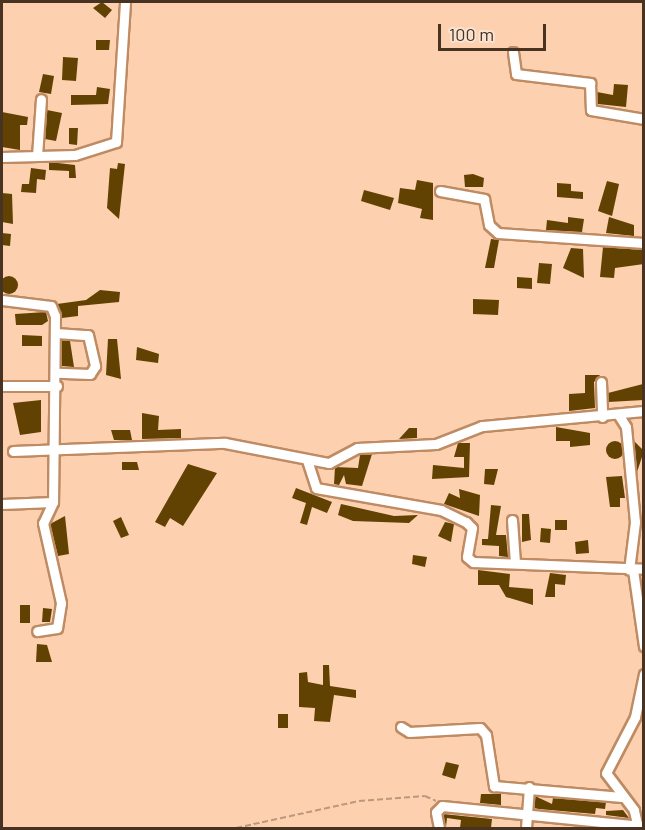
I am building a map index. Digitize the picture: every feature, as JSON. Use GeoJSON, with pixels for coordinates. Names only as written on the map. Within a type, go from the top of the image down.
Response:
{"type":"FeatureCollection","features":[{"type":"Feature","properties":{"kind":"street"},"geometry":{"type":"LineString","coordinates":[[2,157],[90,153],[116,142],[125,2]]}},
{"type":"Feature","properties":{"kind":"street"},"geometry":{"type":"LineString","coordinates":[[513,52],[516,74],[590,83],[591,110],[644,119]]}},
{"type":"Feature","properties":{"kind":"street"},"geometry":{"type":"LineString","coordinates":[[37,156],[41,99]]}},
{"type":"Feature","properties":{"kind":"street"},"geometry":{"type":"LineString","coordinates":[[440,191],[484,199],[490,228],[498,233],[644,243]]}},
{"type":"Feature","properties":{"kind":"street"},"geometry":{"type":"LineString","coordinates":[[2,300],[51,306],[56,333],[57,386],[53,502],[44,535],[56,572],[60,622],[54,630],[37,632]]}},
{"type":"Feature","properties":{"kind":"street"},"geometry":{"type":"LineString","coordinates":[[56,333],[88,335],[95,366],[90,374],[57,373]]}},
{"type":"Feature","properties":{"kind":"street"},"geometry":{"type":"LineString","coordinates":[[601,382],[602,417]]}},
{"type":"Feature","properties":{"kind":"street"},"geometry":{"type":"LineString","coordinates":[[2,386],[57,386]]}},
{"type":"Feature","properties":{"kind":"street"},"geometry":{"type":"LineString","coordinates":[[13,451],[55,452],[225,443],[329,463],[367,446],[436,444],[482,426],[602,417],[644,411]]}},
{"type":"Feature","properties":{"kind":"street"},"geometry":{"type":"LineString","coordinates":[[618,414],[626,427],[635,522],[635,569],[644,646]]}},
{"type":"Feature","properties":{"kind":"street"},"geometry":{"type":"LineString","coordinates":[[307,460],[316,488],[441,510],[472,528],[469,559],[635,569]]}},
{"type":"Feature","properties":{"kind":"street"},"geometry":{"type":"LineString","coordinates":[[2,504],[53,502]]}},
{"type":"Feature","properties":{"kind":"street"},"geometry":{"type":"LineString","coordinates":[[512,520],[515,563]]}},
{"type":"Feature","properties":{"kind":"street"},"geometry":{"type":"LineString","coordinates":[[640,827],[622,797],[609,783],[607,768],[635,717],[644,674]]}},
{"type":"Feature","properties":{"kind":"street"},"geometry":{"type":"LineString","coordinates":[[401,728],[409,732],[480,728],[486,735],[491,783],[622,797]]}},
{"type":"Feature","properties":{"kind":"street"},"geometry":{"type":"LineString","coordinates":[[526,828],[529,788]]}},
{"type":"Feature","properties":{"kind":"street"},"geometry":{"type":"LineString","coordinates":[[439,828],[438,807],[640,827]]}},
{"type":"Feature","properties":{"kind":"path"},"geometry":{"type":"LineString","coordinates":[[236,828],[359,801],[425,795],[438,807]]}},
{"type":"Feature","properties":{"kind":"building"},"geometry":{"type":"Polygon","coordinates":[[[102,2],[112,10],[105,18],[93,8],[102,2]]]}},
{"type":"Feature","properties":{"kind":"building"},"geometry":{"type":"Polygon","coordinates":[[[96,40],[110,40],[109,50],[96,50],[96,40]]]}},
{"type":"Feature","properties":{"kind":"building"},"geometry":{"type":"Polygon","coordinates":[[[63,57],[78,58],[76,81],[62,80],[63,57]]]}},
{"type":"Feature","properties":{"kind":"building"},"geometry":{"type":"Polygon","coordinates":[[[43,74],[54,76],[51,94],[39,92],[43,74]]]}},
{"type":"Feature","properties":{"kind":"building"},"geometry":{"type":"Polygon","coordinates":[[[614,84],[628,85],[626,107],[598,104],[597,92],[613,95],[614,84]]]}},
{"type":"Feature","properties":{"kind":"building"},"geometry":{"type":"Polygon","coordinates":[[[97,87],[110,89],[108,104],[71,105],[71,95],[96,95],[97,87]]]}},
{"type":"Feature","properties":{"kind":"building"},"geometry":{"type":"Polygon","coordinates":[[[47,110],[62,113],[56,141],[45,139],[47,110]]]}},
{"type":"Feature","properties":{"kind":"building"},"geometry":{"type":"Polygon","coordinates":[[[2,112],[28,117],[27,125],[20,125],[20,150],[2,147],[2,112]]]}},
{"type":"Feature","properties":{"kind":"building"},"geometry":{"type":"Polygon","coordinates":[[[69,128],[78,128],[77,145],[69,144],[69,128]]]}},
{"type":"Feature","properties":{"kind":"building"},"geometry":{"type":"Polygon","coordinates":[[[49,162],[75,165],[76,178],[69,178],[69,171],[49,170],[49,162]]]}},
{"type":"Feature","properties":{"kind":"building"},"geometry":{"type":"Polygon","coordinates":[[[118,163],[125,164],[119,219],[107,208],[110,168],[117,169],[118,163]]]}},
{"type":"Feature","properties":{"kind":"building"},"geometry":{"type":"Polygon","coordinates":[[[31,168],[46,170],[45,180],[37,179],[36,193],[21,192],[22,184],[29,184],[31,168]]]}},
{"type":"Feature","properties":{"kind":"building"},"geometry":{"type":"Polygon","coordinates":[[[473,174],[484,178],[483,187],[465,187],[464,175],[473,174]]]}},
{"type":"Feature","properties":{"kind":"building"},"geometry":{"type":"Polygon","coordinates":[[[417,180],[433,183],[433,220],[420,218],[422,209],[398,203],[400,188],[415,190],[417,180]]]}},
{"type":"Feature","properties":{"kind":"building"},"geometry":{"type":"Polygon","coordinates":[[[607,181],[619,184],[612,216],[598,211],[607,181]]]}},
{"type":"Feature","properties":{"kind":"building"},"geometry":{"type":"Polygon","coordinates":[[[557,183],[571,184],[571,191],[583,192],[583,199],[557,197],[557,183]]]}},
{"type":"Feature","properties":{"kind":"building"},"geometry":{"type":"Polygon","coordinates":[[[364,190],[394,198],[390,210],[361,201],[364,190]]]}},
{"type":"Feature","properties":{"kind":"building"},"geometry":{"type":"Polygon","coordinates":[[[2,193],[12,194],[13,224],[2,222],[2,193]]]}},
{"type":"Feature","properties":{"kind":"building"},"geometry":{"type":"Polygon","coordinates":[[[568,217],[584,219],[582,232],[546,230],[547,220],[568,223],[568,217]]]}},
{"type":"Feature","properties":{"kind":"building"},"geometry":{"type":"Polygon","coordinates":[[[609,217],[634,225],[634,236],[606,233],[609,217]]]}},
{"type":"Feature","properties":{"kind":"building"},"geometry":{"type":"Polygon","coordinates":[[[2,233],[11,234],[10,246],[2,245],[2,233]]]}},
{"type":"Feature","properties":{"kind":"building"},"geometry":{"type":"Polygon","coordinates":[[[491,239],[499,240],[494,268],[485,268],[491,239]]]}},
{"type":"Feature","properties":{"kind":"building"},"geometry":{"type":"Polygon","coordinates":[[[603,247],[644,250],[644,264],[615,268],[614,278],[600,277],[603,247]]]}},
{"type":"Feature","properties":{"kind":"building"},"geometry":{"type":"Polygon","coordinates":[[[571,248],[583,249],[584,278],[563,268],[571,248]]]}},
{"type":"Feature","properties":{"kind":"building"},"geometry":{"type":"Polygon","coordinates":[[[539,263],[552,264],[550,284],[537,283],[539,263]]]}},
{"type":"Feature","properties":{"kind":"building"},"geometry":{"type":"Polygon","coordinates":[[[9,276],[15,279],[18,285],[15,291],[9,294],[3,291],[0,285],[3,279],[9,276]]]}},
{"type":"Feature","properties":{"kind":"building"},"geometry":{"type":"Polygon","coordinates":[[[517,277],[532,278],[532,289],[517,288],[517,277]]]}},
{"type":"Feature","properties":{"kind":"building"},"geometry":{"type":"Polygon","coordinates":[[[100,290],[120,292],[119,302],[78,306],[78,316],[62,318],[57,304],[86,300],[100,290]]]}},
{"type":"Feature","properties":{"kind":"building"},"geometry":{"type":"Polygon","coordinates":[[[473,299],[499,300],[498,315],[473,314],[473,299]]]}},
{"type":"Feature","properties":{"kind":"building"},"geometry":{"type":"Polygon","coordinates":[[[46,312],[48,321],[42,325],[16,325],[15,314],[46,312]]]}},
{"type":"Feature","properties":{"kind":"building"},"geometry":{"type":"Polygon","coordinates":[[[22,335],[42,336],[42,346],[22,346],[22,335]]]}},
{"type":"Feature","properties":{"kind":"building"},"geometry":{"type":"Polygon","coordinates":[[[108,339],[117,339],[121,379],[106,375],[108,339]]]}},
{"type":"Feature","properties":{"kind":"building"},"geometry":{"type":"Polygon","coordinates":[[[61,340],[70,341],[74,367],[62,366],[61,340]]]}},
{"type":"Feature","properties":{"kind":"building"},"geometry":{"type":"Polygon","coordinates":[[[137,347],[159,354],[158,363],[136,360],[137,347]]]}},
{"type":"Feature","properties":{"kind":"building"},"geometry":{"type":"Polygon","coordinates":[[[585,375],[600,375],[594,382],[595,408],[569,411],[569,394],[585,393],[585,375]]]}},
{"type":"Feature","properties":{"kind":"building"},"geometry":{"type":"Polygon","coordinates":[[[643,384],[644,400],[608,402],[608,393],[643,384]]]}},
{"type":"Feature","properties":{"kind":"building"},"geometry":{"type":"Polygon","coordinates":[[[41,400],[41,432],[20,435],[13,403],[41,400]]]}},
{"type":"Feature","properties":{"kind":"building"},"geometry":{"type":"Polygon","coordinates":[[[142,413],[159,416],[158,430],[181,429],[181,438],[142,439],[142,413]]]}},
{"type":"Feature","properties":{"kind":"building"},"geometry":{"type":"Polygon","coordinates":[[[556,427],[590,433],[590,445],[570,447],[570,441],[556,441],[556,427]]]}},
{"type":"Feature","properties":{"kind":"building"},"geometry":{"type":"Polygon","coordinates":[[[409,428],[417,428],[417,438],[399,439],[409,428]]]}},
{"type":"Feature","properties":{"kind":"building"},"geometry":{"type":"Polygon","coordinates":[[[111,430],[130,430],[132,440],[114,440],[111,430]]]}},
{"type":"Feature","properties":{"kind":"building"},"geometry":{"type":"Polygon","coordinates":[[[615,441],[621,444],[624,450],[621,456],[615,459],[609,456],[606,450],[609,444],[615,441]]]}},
{"type":"Feature","properties":{"kind":"building"},"geometry":{"type":"Polygon","coordinates":[[[634,441],[644,451],[637,472],[634,441]]]}},
{"type":"Feature","properties":{"kind":"building"},"geometry":{"type":"Polygon","coordinates":[[[458,443],[470,443],[469,477],[432,479],[433,465],[464,468],[464,457],[454,457],[458,443]]]}},
{"type":"Feature","properties":{"kind":"building"},"geometry":{"type":"Polygon","coordinates":[[[372,454],[362,486],[346,484],[344,475],[339,485],[334,484],[335,467],[358,468],[360,455],[372,454]]]}},
{"type":"Feature","properties":{"kind":"building"},"geometry":{"type":"Polygon","coordinates":[[[122,462],[137,462],[139,470],[122,470],[122,462]]]}},
{"type":"Feature","properties":{"kind":"building"},"geometry":{"type":"Polygon","coordinates":[[[188,464],[217,473],[183,526],[170,518],[165,527],[155,522],[188,464]]]}},
{"type":"Feature","properties":{"kind":"building"},"geometry":{"type":"Polygon","coordinates":[[[485,469],[498,469],[494,485],[484,484],[485,469]]]}},
{"type":"Feature","properties":{"kind":"building"},"geometry":{"type":"Polygon","coordinates":[[[622,476],[625,498],[620,498],[620,507],[610,507],[606,477],[622,476]]]}},
{"type":"Feature","properties":{"kind":"building"},"geometry":{"type":"Polygon","coordinates":[[[296,488],[332,502],[327,513],[312,507],[307,525],[300,523],[306,503],[292,498],[296,488]]]}},
{"type":"Feature","properties":{"kind":"building"},"geometry":{"type":"Polygon","coordinates":[[[459,489],[480,495],[479,516],[444,504],[449,493],[460,498],[459,489]]]}},
{"type":"Feature","properties":{"kind":"building"},"geometry":{"type":"Polygon","coordinates":[[[341,504],[394,516],[418,515],[409,523],[353,521],[338,515],[341,504]]]}},
{"type":"Feature","properties":{"kind":"building"},"geometry":{"type":"Polygon","coordinates":[[[491,505],[501,506],[496,535],[506,535],[508,557],[499,556],[499,546],[482,545],[482,539],[488,539],[491,505]]]}},
{"type":"Feature","properties":{"kind":"building"},"geometry":{"type":"Polygon","coordinates":[[[522,514],[529,514],[531,540],[522,542],[522,514]]]}},
{"type":"Feature","properties":{"kind":"building"},"geometry":{"type":"Polygon","coordinates":[[[65,516],[69,554],[58,556],[50,524],[65,516]]]}},
{"type":"Feature","properties":{"kind":"building"},"geometry":{"type":"Polygon","coordinates":[[[121,517],[129,535],[121,538],[113,521],[121,517]]]}},
{"type":"Feature","properties":{"kind":"building"},"geometry":{"type":"Polygon","coordinates":[[[555,520],[567,520],[567,530],[555,530],[555,520]]]}},
{"type":"Feature","properties":{"kind":"building"},"geometry":{"type":"Polygon","coordinates":[[[445,522],[454,524],[451,542],[438,536],[445,522]]]}},
{"type":"Feature","properties":{"kind":"building"},"geometry":{"type":"Polygon","coordinates":[[[541,528],[551,529],[550,543],[540,542],[541,528]]]}},
{"type":"Feature","properties":{"kind":"building"},"geometry":{"type":"Polygon","coordinates":[[[588,540],[589,553],[576,554],[575,542],[588,540]]]}},
{"type":"Feature","properties":{"kind":"building"},"geometry":{"type":"Polygon","coordinates":[[[413,555],[427,557],[425,567],[412,564],[413,555]]]}},
{"type":"Feature","properties":{"kind":"building"},"geometry":{"type":"Polygon","coordinates":[[[478,570],[510,574],[509,587],[533,589],[533,605],[506,597],[499,585],[478,585],[478,570]]]}},
{"type":"Feature","properties":{"kind":"building"},"geometry":{"type":"Polygon","coordinates":[[[550,573],[566,575],[565,585],[555,584],[555,597],[545,597],[550,573]]]}},
{"type":"Feature","properties":{"kind":"building"},"geometry":{"type":"Polygon","coordinates":[[[20,605],[30,605],[30,623],[20,623],[20,605]]]}},
{"type":"Feature","properties":{"kind":"building"},"geometry":{"type":"Polygon","coordinates":[[[43,608],[52,609],[50,622],[42,622],[43,608]]]}},
{"type":"Feature","properties":{"kind":"building"},"geometry":{"type":"Polygon","coordinates":[[[37,644],[47,645],[52,662],[36,662],[37,644]]]}},
{"type":"Feature","properties":{"kind":"building"},"geometry":{"type":"Polygon","coordinates":[[[323,665],[329,665],[330,686],[356,690],[356,698],[334,695],[330,722],[314,721],[315,708],[299,707],[299,673],[307,672],[308,682],[323,685],[323,665]]]}},
{"type":"Feature","properties":{"kind":"building"},"geometry":{"type":"Polygon","coordinates":[[[278,714],[288,714],[288,728],[278,728],[278,714]]]}},
{"type":"Feature","properties":{"kind":"building"},"geometry":{"type":"Polygon","coordinates":[[[446,762],[459,765],[455,779],[442,775],[446,762]]]}},
{"type":"Feature","properties":{"kind":"building"},"geometry":{"type":"Polygon","coordinates":[[[481,794],[501,794],[501,805],[480,803],[481,794]]]}},
{"type":"Feature","properties":{"kind":"building"},"geometry":{"type":"Polygon","coordinates":[[[535,796],[552,804],[553,798],[606,802],[605,809],[596,808],[595,814],[534,808],[535,796]]]}},
{"type":"Feature","properties":{"kind":"building"},"geometry":{"type":"Polygon","coordinates":[[[623,810],[629,818],[606,815],[606,811],[623,810]]]}},
{"type":"Feature","properties":{"kind":"building"},"geometry":{"type":"Polygon","coordinates":[[[443,814],[492,819],[491,828],[460,828],[461,820],[447,818],[446,827],[443,814]]]}}]}
